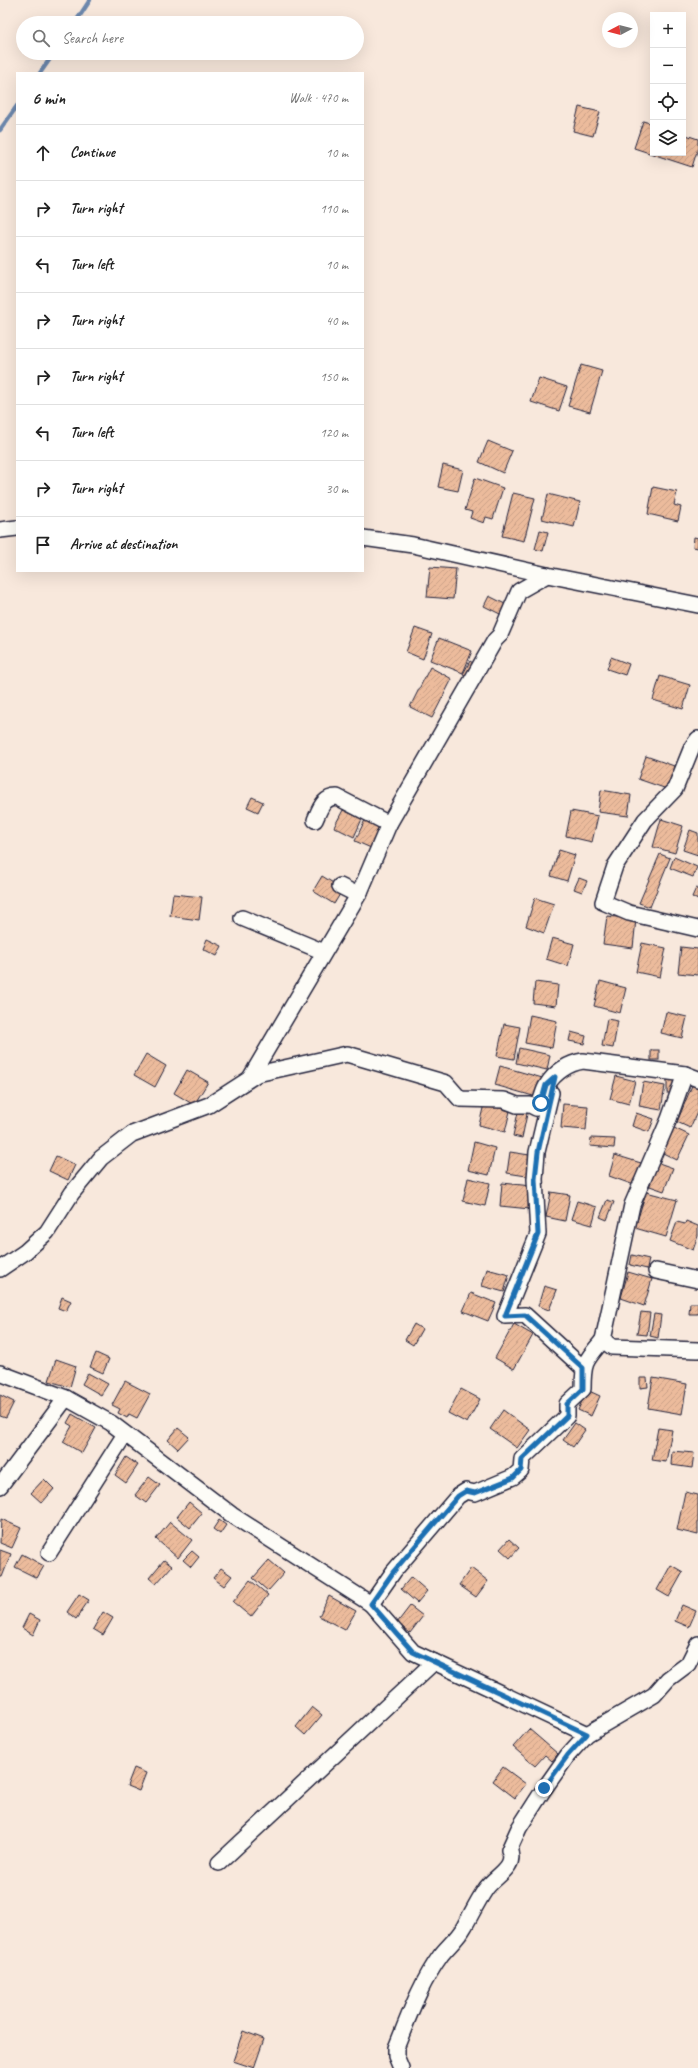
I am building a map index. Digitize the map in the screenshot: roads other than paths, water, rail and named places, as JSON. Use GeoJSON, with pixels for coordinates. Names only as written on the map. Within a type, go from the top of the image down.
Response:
{"type":"FeatureCollection","features":[{"type":"Feature","properties":{"kind":"street"},"geometry":{"type":"LineString","coordinates":[[0,530],[16,528]]}},
{"type":"Feature","properties":{"kind":"street"},"geometry":{"type":"LineString","coordinates":[[364,538],[413,545],[547,575],[698,605]]}},
{"type":"Feature","properties":{"kind":"street"},"geometry":{"type":"LineString","coordinates":[[250,1078],[360,892],[389,824],[494,640],[500,635],[519,591],[547,575]]}},
{"type":"Feature","properties":{"kind":"street"},"geometry":{"type":"LineString","coordinates":[[698,739],[692,747],[676,790],[645,820],[615,866],[603,902],[629,913],[698,929]]}},
{"type":"Feature","properties":{"kind":"street"},"geometry":{"type":"LineString","coordinates":[[315,820],[324,801],[331,797],[337,797],[389,824]]}},
{"type":"Feature","properties":{"kind":"street"},"geometry":{"type":"LineString","coordinates":[[340,886],[354,893],[360,892]]}},
{"type":"Feature","properties":{"kind":"street"},"geometry":{"type":"LineString","coordinates":[[242,918],[324,952]]}},
{"type":"Feature","properties":{"kind":"street"},"geometry":{"type":"LineString","coordinates":[[0,1269],[25,1252],[47,1232],[72,1193],[101,1158],[132,1134],[209,1105],[257,1074],[347,1054],[446,1083],[460,1099],[504,1100],[517,1105],[530,1105],[536,1108],[541,1103],[546,1085],[573,1063],[584,1061],[691,1077],[669,1119],[632,1205],[603,1340],[587,1358],[583,1368],[583,1389],[567,1404],[567,1416],[522,1459],[521,1470],[513,1478],[475,1493],[466,1491],[458,1496],[394,1571],[371,1604]]}},
{"type":"Feature","properties":{"kind":"street"},"geometry":{"type":"LineString","coordinates":[[555,1077],[538,1152],[535,1179],[538,1234],[505,1316],[525,1315],[583,1368]]}},
{"type":"Feature","properties":{"kind":"street"},"geometry":{"type":"LineString","coordinates":[[656,1270],[698,1280]]}},
{"type":"Feature","properties":{"kind":"street"},"geometry":{"type":"LineString","coordinates":[[603,1340],[612,1347],[698,1350]]}},
{"type":"Feature","properties":{"kind":"street"},"geometry":{"type":"LineString","coordinates":[[0,1373],[66,1398],[110,1423],[232,1515],[371,1604],[413,1652],[587,1734]]}},
{"type":"Feature","properties":{"kind":"street"},"geometry":{"type":"LineString","coordinates":[[0,1486],[66,1398]]}},
{"type":"Feature","properties":{"kind":"street"},"geometry":{"type":"LineString","coordinates":[[49,1553],[125,1434]]}},
{"type":"Feature","properties":{"kind":"street"},"geometry":{"type":"LineString","coordinates":[[401,2068],[396,2056],[396,2048],[418,1993],[441,1955],[464,1926],[486,1888],[510,1865],[512,1859],[509,1850],[518,1828],[568,1755],[587,1734],[654,1695],[668,1679],[688,1664],[698,1644]]}},
{"type":"Feature","properties":{"kind":"street"},"geometry":{"type":"LineString","coordinates":[[219,1863],[434,1662]]}},
{"type":"Feature","properties":{"kind":"waterway"},"geometry":{"type":"LineString","coordinates":[[80,16],[90,0]]}},
{"type":"Feature","properties":{"kind":"waterway"},"geometry":{"type":"LineString","coordinates":[[41,72],[49,60]]}},
{"type":"Feature","properties":{"kind":"waterway"},"geometry":{"type":"LineString","coordinates":[[0,130],[16,107]]}}]}
